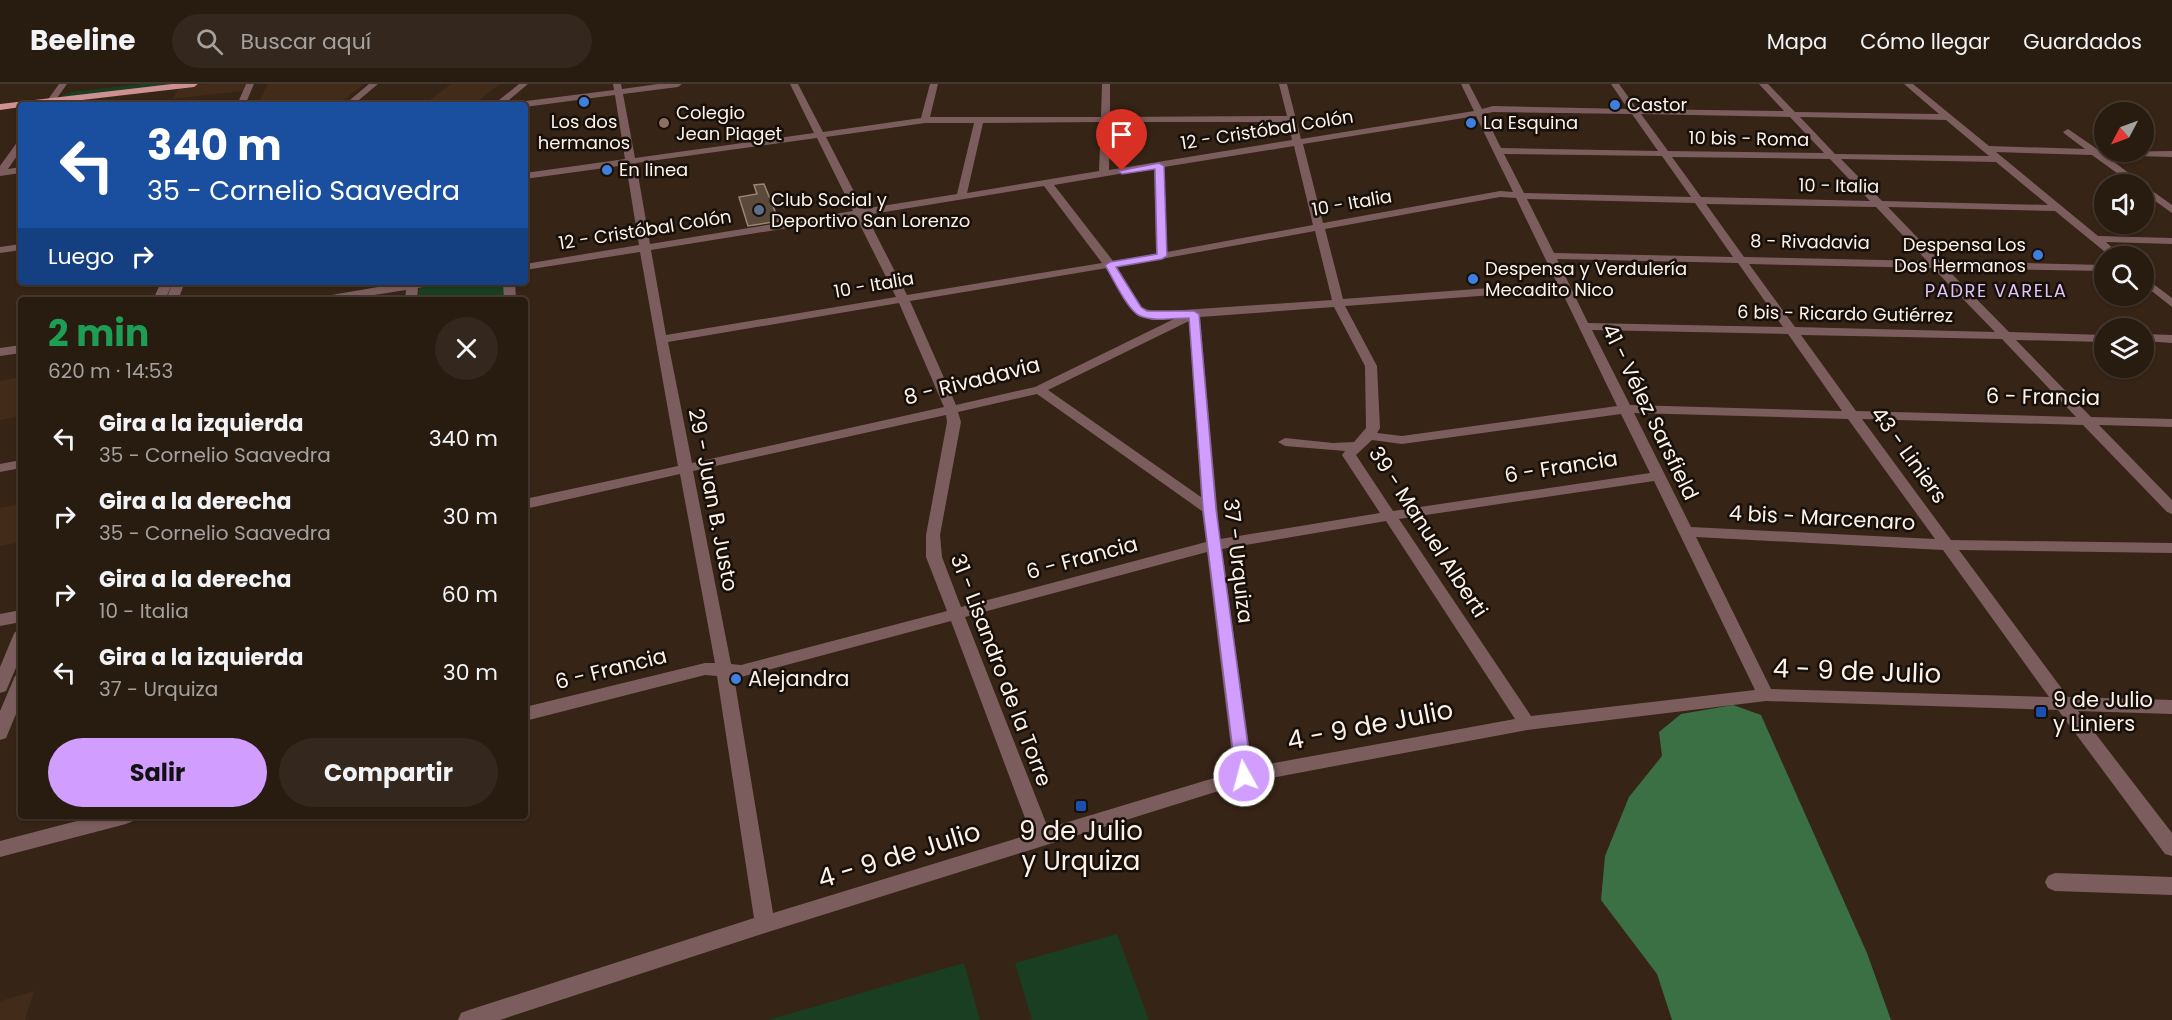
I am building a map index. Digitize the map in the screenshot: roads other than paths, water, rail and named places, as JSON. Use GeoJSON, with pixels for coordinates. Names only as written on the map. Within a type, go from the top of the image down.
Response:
{"type":"FeatureCollection","features":[{"type":"Feature","properties":{"kind":"main road"},"geometry":{"type":"LineString","coordinates":[[0,100],[52,100],[134,84]]}},
{"type":"Feature","properties":{"kind":"main road"},"geometry":{"type":"LineString","coordinates":[[35,102],[194,84]]}},
{"type":"Feature","properties":{"kind":"main road"},"geometry":{"type":"LineString","coordinates":[[0,106],[18,104]]}},
{"type":"Feature","properties":{"kind":"street"},"geometry":{"type":"LineString","coordinates":[[52,100],[63,84]]}},
{"type":"Feature","properties":{"kind":"street"},"geometry":{"type":"LineString","coordinates":[[242,102],[250,84]]}},
{"type":"Feature","properties":{"kind":"street"},"geometry":{"type":"LineString","coordinates":[[251,102],[259,84]]}},
{"type":"Feature","properties":{"kind":"street"},"geometry":{"type":"LineString","coordinates":[[352,102],[375,84]]}},
{"type":"Feature","properties":{"kind":"street"},"geometry":{"type":"LineString","coordinates":[[501,102],[524,84]]}},
{"type":"Feature","properties":{"kind":"street"},"geometry":{"type":"LineString","coordinates":[[528,103],[618,88],[678,84]]}},
{"type":"Feature","properties":{"kind":"street","name":"31 - Lisandro de la Torre"},"geometry":{"type":"LineString","coordinates":[[794,84],[903,298],[951,409],[954,422],[933,536],[934,557],[1043,839]]}},
{"type":"Feature","properties":{"kind":"street"},"geometry":{"type":"LineString","coordinates":[[925,120],[934,84]]}},
{"type":"Feature","properties":{"kind":"street"},"geometry":{"type":"LineString","coordinates":[[1104,174],[1106,84]]}},
{"type":"Feature","properties":{"kind":"street","name":"39 - Manuel Alberti"},"geometry":{"type":"LineString","coordinates":[[1283,84],[1338,303],[1371,366],[1373,428],[1370,436],[1355,446],[1350,455],[1527,723]]}},
{"type":"Feature","properties":{"kind":"street","name":"41 - Vélez Sarsfield"},"geometry":{"type":"LineString","coordinates":[[1466,84],[1766,695]]}},
{"type":"Feature","properties":{"kind":"street","name":"43 - Liniers"},"geometry":{"type":"LineString","coordinates":[[1615,84],[1852,415],[2064,705],[2172,848]]}},
{"type":"Feature","properties":{"kind":"street"},"geometry":{"type":"LineString","coordinates":[[1763,84],[2172,509]]}},
{"type":"Feature","properties":{"kind":"street"},"geometry":{"type":"LineString","coordinates":[[1908,84],[2104,246]]}},
{"type":"Feature","properties":{"kind":"street","name":"29 - Juan B. Justo"},"geometry":{"type":"LineString","coordinates":[[618,88],[724,669],[765,924]]}},
{"type":"Feature","properties":{"kind":"street","name":"12 - Cristóbal Colón"},"geometry":{"type":"LineString","coordinates":[[528,267],[1159,166],[1493,109],[1948,117]]}},
{"type":"Feature","properties":{"kind":"street"},"geometry":{"type":"LineString","coordinates":[[528,176],[925,120],[1292,119]]}},
{"type":"Feature","properties":{"kind":"street"},"geometry":{"type":"LineString","coordinates":[[961,197],[979,120]]}},
{"type":"Feature","properties":{"kind":"street"},"geometry":{"type":"LineString","coordinates":[[2068,132],[2094,151]]}},
{"type":"Feature","properties":{"kind":"street"},"geometry":{"type":"LineString","coordinates":[[0,173],[18,147]]}},
{"type":"Feature","properties":{"kind":"street"},"geometry":{"type":"LineString","coordinates":[[1987,149],[2094,152]]}},
{"type":"Feature","properties":{"kind":"street","name":"10 bis - Roma"},"geometry":{"type":"LineString","coordinates":[[1500,151],[1999,159]]}},
{"type":"Feature","properties":{"kind":"street"},"geometry":{"type":"LineString","coordinates":[[2154,154],[2172,154]]}},
{"type":"Feature","properties":{"kind":"street"},"geometry":{"type":"LineString","coordinates":[[2108,162],[2125,174]]}},
{"type":"Feature","properties":{"kind":"street"},"geometry":{"type":"LineString","coordinates":[[1159,166],[1162,256]]}},
{"type":"Feature","properties":{"kind":"street"},"geometry":{"type":"LineString","coordinates":[[0,173],[18,170]]}},
{"type":"Feature","properties":{"kind":"street"},"geometry":{"type":"LineString","coordinates":[[1048,184],[1110,265],[1137,309],[1143,314],[1152,316],[1194,314]]}},
{"type":"Feature","properties":{"kind":"street","name":"10 - Italia"},"geometry":{"type":"LineString","coordinates":[[662,339],[1110,265],[1500,194],[1538,197],[2057,208]]}},
{"type":"Feature","properties":{"kind":"street"},"geometry":{"type":"LineString","coordinates":[[2154,196],[2172,210]]}},
{"type":"Feature","properties":{"kind":"street"},"geometry":{"type":"LineString","coordinates":[[2096,239],[2172,241]]}},
{"type":"Feature","properties":{"kind":"street"},"geometry":{"type":"LineString","coordinates":[[0,250],[18,247]]}},
{"type":"Feature","properties":{"kind":"street","name":"8 - Rivadavia"},"geometry":{"type":"LineString","coordinates":[[1550,255],[2094,268]]}},
{"type":"Feature","properties":{"kind":"street"},"geometry":{"type":"LineString","coordinates":[[337,297],[407,285]]}},
{"type":"Feature","properties":{"kind":"street","name":"8 - Rivadavia"},"geometry":{"type":"LineString","coordinates":[[528,503],[1039,390],[1194,314],[1565,286]]}},
{"type":"Feature","properties":{"kind":"street"},"geometry":{"type":"LineString","coordinates":[[2154,289],[2172,304]]}},
{"type":"Feature","properties":{"kind":"street","name":"37 - Urquiza"},"geometry":{"type":"LineString","coordinates":[[1194,314],[1209,509],[1244,776]]}},
{"type":"Feature","properties":{"kind":"street","name":"6 bis - Ricardo Gutiérrez"},"geometry":{"type":"LineString","coordinates":[[1585,326],[2094,338]]}},
{"type":"Feature","properties":{"kind":"street"},"geometry":{"type":"LineString","coordinates":[[2154,338],[2172,339]]}},
{"type":"Feature","properties":{"kind":"street"},"geometry":{"type":"LineString","coordinates":[[0,352],[18,349]]}},
{"type":"Feature","properties":{"kind":"street"},"geometry":{"type":"LineString","coordinates":[[1039,390],[1209,509]]}},
{"type":"Feature","properties":{"kind":"street"},"geometry":{"type":"LineString","coordinates":[[1370,436],[1402,440],[1626,409]]}},
{"type":"Feature","properties":{"kind":"street","name":"6 - Francia"},"geometry":{"type":"LineString","coordinates":[[1626,409],[2172,423]]}},
{"type":"Feature","properties":{"kind":"street"},"geometry":{"type":"LineString","coordinates":[[1285,442],[1333,447],[1355,446]]}},
{"type":"Feature","properties":{"kind":"street"},"geometry":{"type":"LineString","coordinates":[[0,468],[18,465]]}},
{"type":"Feature","properties":{"kind":"street","name":"6 - Francia"},"geometry":{"type":"LineString","coordinates":[[528,713],[705,669],[741,671],[1215,545],[1658,476]]}},
{"type":"Feature","properties":{"kind":"street","name":"4 bis - Marcenaro"},"geometry":{"type":"LineString","coordinates":[[1686,532],[1947,545],[2172,548]]}},
{"type":"Feature","properties":{"kind":"street"},"geometry":{"type":"LineString","coordinates":[[0,620],[18,617]]}},
{"type":"Feature","properties":{"kind":"street"},"geometry":{"type":"LineString","coordinates":[[0,687],[18,643]]}},
{"type":"Feature","properties":{"kind":"street"},"geometry":{"type":"LineString","coordinates":[[0,733],[18,688]]}},
{"type":"Feature","properties":{"kind":"street","name":"4 - 9 de Julio"},"geometry":{"type":"LineString","coordinates":[[469,1020],[765,924],[1244,776],[1527,723],[1766,695],[2172,707]]}},
{"type":"Feature","properties":{"kind":"street"},"geometry":{"type":"LineString","coordinates":[[0,849],[115,819]]}},
{"type":"Feature","properties":{"kind":"street"},"geometry":{"type":"LineString","coordinates":[[2055,882],[2172,886]]}},
{"type":"Feature","properties":{"kind":"place","name":"Los dos hermanos"},"geometry":{"type":"Point","coordinates":[584,102]}},
{"type":"Feature","properties":{"kind":"place","name":"Castor"},"geometry":{"type":"Point","coordinates":[1615,105]}},
{"type":"Feature","properties":{"kind":"place","name":"Colegio Jean Piaget"},"geometry":{"type":"Point","coordinates":[664,123]}},
{"type":"Feature","properties":{"kind":"place","name":"La Esquina"},"geometry":{"type":"Point","coordinates":[1471,123]}},
{"type":"Feature","properties":{"kind":"place","name":"En linea"},"geometry":{"type":"Point","coordinates":[607,170]}},
{"type":"Feature","properties":{"kind":"place","name":"Club Social y Deportivo San Lorenzo"},"geometry":{"type":"Point","coordinates":[759,210]}},
{"type":"Feature","properties":{"kind":"place","name":"Despensa Los Dos Hermanos"},"geometry":{"type":"Point","coordinates":[2038,255]}},
{"type":"Feature","properties":{"kind":"place","name":"Despensa y Verdulería Mecadito Nico"},"geometry":{"type":"Point","coordinates":[1473,279]}},
{"type":"Feature","properties":{"kind":"place","name":"Alejandra"},"geometry":{"type":"Point","coordinates":[736,679]}},
{"type":"Feature","properties":{"kind":"place","name":"9 de Julio y Liniers"},"geometry":{"type":"Point","coordinates":[2041,712]}},
{"type":"Feature","properties":{"kind":"place","name":"9 de Julio y Urquiza"},"geometry":{"type":"Point","coordinates":[1081,806]}},
{"type":"Feature","properties":{"kind":"district","name":"PADRE VARELA"},"geometry":{"type":"Point","coordinates":[1996,291]}}]}
